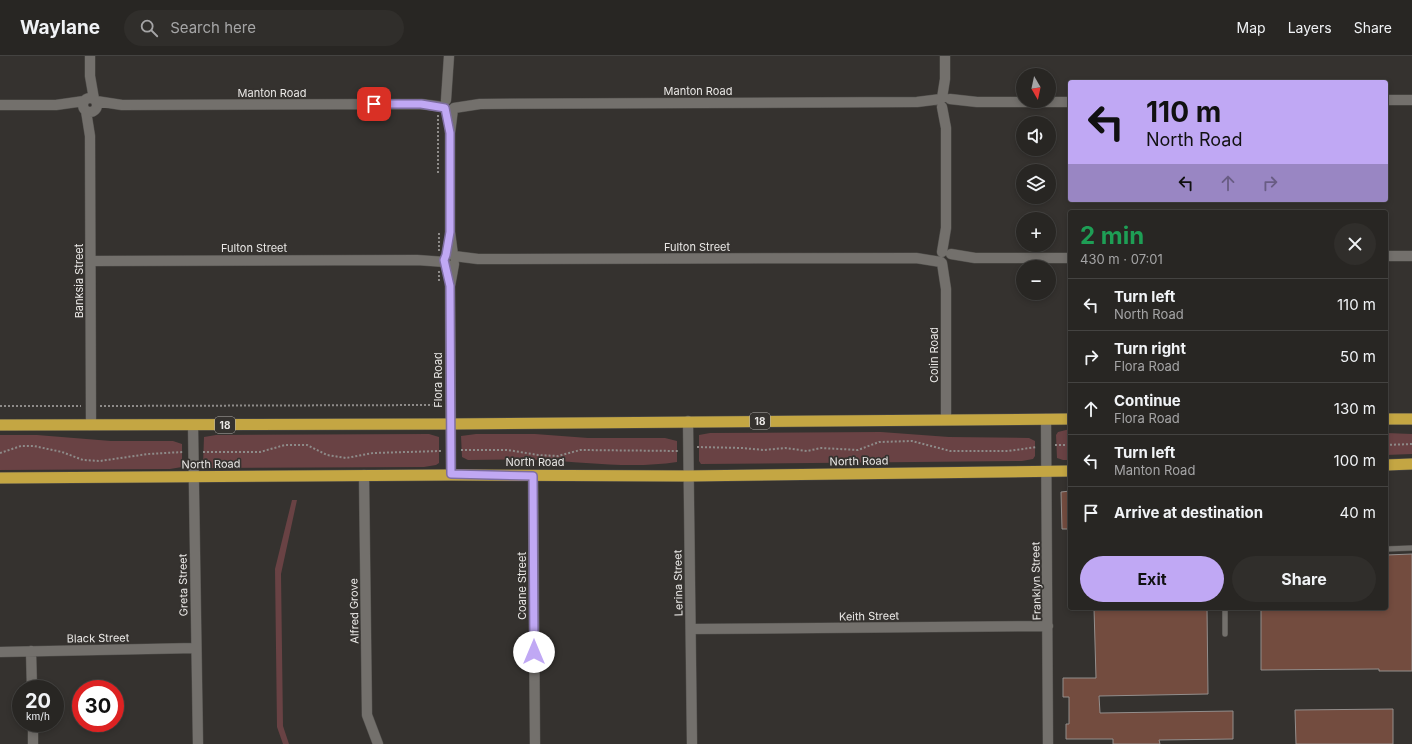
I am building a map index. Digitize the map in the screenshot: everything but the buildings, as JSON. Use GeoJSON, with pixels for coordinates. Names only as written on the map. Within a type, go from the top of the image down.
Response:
{"type":"FeatureCollection","features":[{"type":"Feature","properties":{"kind":"highway","name":"18"},"geometry":{"type":"LineString","coordinates":[[0,425],[450,424],[1068,419]]}},
{"type":"Feature","properties":{"kind":"highway"},"geometry":{"type":"LineString","coordinates":[[1388,419],[1412,419]]}},
{"type":"Feature","properties":{"kind":"highway"},"geometry":{"type":"LineString","coordinates":[[1388,465],[1412,464]]}},
{"type":"Feature","properties":{"kind":"highway","name":"North Road"},"geometry":{"type":"LineString","coordinates":[[0,478],[451,474],[533,476],[688,476],[1068,471]]}},
{"type":"Feature","properties":{"kind":"street","name":"Banksia Street"},"geometry":{"type":"LineString","coordinates":[[90,56],[92,425]]}},
{"type":"Feature","properties":{"kind":"street","name":"Flora Road"},"geometry":{"type":"LineString","coordinates":[[449,56],[448,104],[450,133],[450,232],[448,259],[450,286],[451,474]]}},
{"type":"Feature","properties":{"kind":"street","name":"Colin Road"},"geometry":{"type":"LineString","coordinates":[[945,56],[946,420]]}},
{"type":"Feature","properties":{"kind":"street"},"geometry":{"type":"LineString","coordinates":[[1388,100],[1412,100]]}},
{"type":"Feature","properties":{"kind":"street","name":"Manton Road"},"geometry":{"type":"LineString","coordinates":[[0,105],[1068,102]]}},
{"type":"Feature","properties":{"kind":"street"},"geometry":{"type":"LineString","coordinates":[[1388,256],[1412,256]]}},
{"type":"Feature","properties":{"kind":"street","name":"Fulton Street"},"geometry":{"type":"LineString","coordinates":[[91,261],[1068,258]]}},
{"type":"Feature","properties":{"kind":"street","name":"Franklyn Street"},"geometry":{"type":"LineString","coordinates":[[1046,418],[1048,744]]}},
{"type":"Feature","properties":{"kind":"street","name":"Lerina Street"},"geometry":{"type":"LineString","coordinates":[[688,421],[692,744]]}},
{"type":"Feature","properties":{"kind":"street","name":"Greta Street"},"geometry":{"type":"LineString","coordinates":[[193,425],[198,744]]}},
{"type":"Feature","properties":{"kind":"street","name":"Alfred Grove"},"geometry":{"type":"LineString","coordinates":[[364,475],[367,715],[378,744]]}},
{"type":"Feature","properties":{"kind":"street","name":"Coane Street"},"geometry":{"type":"LineString","coordinates":[[533,476],[535,744]]}},
{"type":"Feature","properties":{"kind":"street","name":"Keith Street"},"geometry":{"type":"LineString","coordinates":[[691,629],[1048,626]]}},
{"type":"Feature","properties":{"kind":"street","name":"Black Street"},"geometry":{"type":"LineString","coordinates":[[0,652],[196,648]]}},
{"type":"Feature","properties":{"kind":"street"},"geometry":{"type":"LineString","coordinates":[[31,651],[32,680]]}},
{"type":"Feature","properties":{"kind":"street"},"geometry":{"type":"LineString","coordinates":[[33,732],[33,744]]}},
{"type":"Feature","properties":{"kind":"lane"},"geometry":{"type":"LineString","coordinates":[[1388,549],[1412,548]]}},
{"type":"Feature","properties":{"kind":"lane"},"geometry":{"type":"LineString","coordinates":[[1225,610],[1226,634]]}},
{"type":"Feature","properties":{"kind":"path"},"geometry":{"type":"LineString","coordinates":[[438,178],[448,104]]}},
{"type":"Feature","properties":{"kind":"path"},"geometry":{"type":"LineString","coordinates":[[439,225],[448,259],[439,286]]}},
{"type":"Feature","properties":{"kind":"path"},"geometry":{"type":"LineString","coordinates":[[0,406],[440,405],[440,397]]}},
{"type":"Feature","properties":{"kind":"path"},"geometry":{"type":"LineString","coordinates":[[0,453],[21,446],[34,446],[62,452],[83,460],[100,462],[148,454],[260,452],[285,445],[307,445],[327,455],[346,458],[373,453],[450,450],[508,450],[538,455],[558,456],[580,450],[673,452],[700,447],[764,450],[785,448],[807,451],[821,448],[858,450],[879,442],[912,441],[950,450],[1008,451],[1046,446],[1068,445]]}},
{"type":"Feature","properties":{"kind":"path"},"geometry":{"type":"LineString","coordinates":[[1388,445],[1412,444]]}},
{"type":"Feature","properties":{"kind":"shaded area"},"geometry":{"type":"Polygon","coordinates":[[[1068,430],[1068,460],[1057,458],[1056,435],[1058,432],[1068,430]]]}},
{"type":"Feature","properties":{"kind":"shaded area"},"geometry":{"type":"Polygon","coordinates":[[[881,432],[949,437],[1029,438],[1035,441],[1035,456],[1033,459],[1022,461],[701,464],[699,461],[699,435],[710,433],[881,432]]]}},
{"type":"Feature","properties":{"kind":"shaded area"},"geometry":{"type":"Polygon","coordinates":[[[1388,433],[1412,434],[1412,454],[1388,455],[1388,433]]]}},
{"type":"Feature","properties":{"kind":"shaded area"},"geometry":{"type":"Polygon","coordinates":[[[429,434],[439,437],[439,463],[424,467],[210,468],[203,466],[204,437],[216,435],[429,434]]]}},
{"type":"Feature","properties":{"kind":"shaded area"},"geometry":{"type":"Polygon","coordinates":[[[476,434],[535,434],[588,438],[665,438],[677,441],[677,462],[625,465],[530,460],[468,460],[462,457],[461,436],[476,434]]]}},
{"type":"Feature","properties":{"kind":"shaded area"},"geometry":{"type":"Polygon","coordinates":[[[0,435],[37,435],[111,441],[173,441],[182,444],[182,467],[170,469],[0,470],[0,435]]]}},
{"type":"Feature","properties":{"kind":"shaded area"},"geometry":{"type":"Polygon","coordinates":[[[292,500],[297,500],[281,574],[283,726],[289,744],[283,744],[277,727],[275,569],[292,500]]]}},
{"type":"Feature","properties":{"kind":"route"},"geometry":{"type":"LineString","coordinates":[[374,104],[421,104],[445,108],[450,133],[450,232],[444,261],[446,264],[450,286],[451,474],[533,476],[534,652]]}}]}
